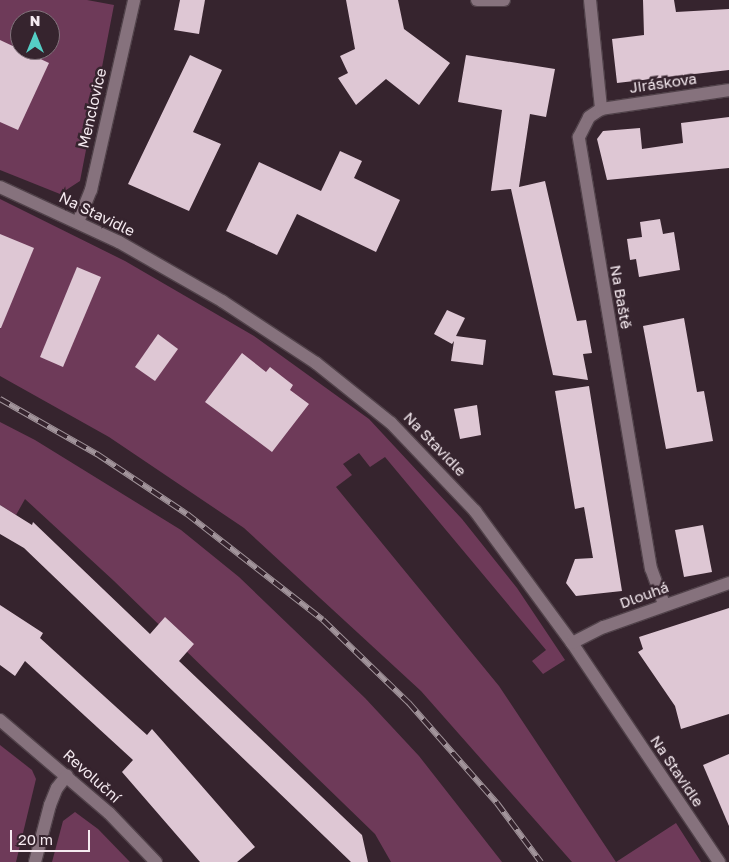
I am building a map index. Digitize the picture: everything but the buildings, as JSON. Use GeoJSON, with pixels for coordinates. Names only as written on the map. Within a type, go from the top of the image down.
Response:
{"type":"FeatureCollection","features":[{"type":"Feature","properties":{"kind":"street","name":"Menclovice"},"geometry":{"type":"LineString","coordinates":[[78,222],[91,190],[134,0]]}},
{"type":"Feature","properties":{"kind":"street"},"geometry":{"type":"LineString","coordinates":[[477,0],[504,0]]}},
{"type":"Feature","properties":{"kind":"street"},"geometry":{"type":"LineString","coordinates":[[590,0],[601,108]]}},
{"type":"Feature","properties":{"kind":"street","name":"Jiráskova"},"geometry":{"type":"LineString","coordinates":[[601,108],[729,90]]}},
{"type":"Feature","properties":{"kind":"street","name":"Na Baště"},"geometry":{"type":"LineString","coordinates":[[601,108],[589,117],[582,128],[579,147],[651,569],[664,604]]}},
{"type":"Feature","properties":{"kind":"street","name":"Na Stavidle"},"geometry":{"type":"LineString","coordinates":[[0,187],[78,222],[140,254],[254,321],[370,404],[430,460],[475,510],[572,643],[719,862]]}},
{"type":"Feature","properties":{"kind":"street","name":"Dlouhá"},"geometry":{"type":"LineString","coordinates":[[572,643],[589,633],[664,604],[729,583]]}},
{"type":"Feature","properties":{"kind":"street","name":"Revoluční"},"geometry":{"type":"LineString","coordinates":[[0,720],[68,775],[156,862]]}},
{"type":"Feature","properties":{"kind":"street"},"geometry":{"type":"LineString","coordinates":[[35,862],[50,805],[57,788],[68,775]]}},
{"type":"Feature","properties":{"kind":"shaded area"},"geometry":{"type":"Polygon","coordinates":[[[0,0],[87,0],[114,5],[80,181],[60,194],[0,170],[0,0]]]}},
{"type":"Feature","properties":{"kind":"shaded area"},"geometry":{"type":"Polygon","coordinates":[[[0,199],[125,261],[254,336],[369,419],[462,519],[517,588],[565,660],[543,674],[532,661],[546,650],[385,457],[370,467],[359,453],[343,464],[352,475],[336,487],[499,686],[616,862],[572,862],[421,691],[244,528],[109,437],[0,376],[0,199]]]}},
{"type":"Feature","properties":{"kind":"shaded area"},"geometry":{"type":"Polygon","coordinates":[[[0,422],[35,440],[181,530],[239,577],[365,698],[419,756],[502,862],[391,862],[375,834],[114,581],[25,499],[16,515],[0,505],[0,422]]]}},
{"type":"Feature","properties":{"kind":"shaded area"},"geometry":{"type":"Polygon","coordinates":[[[0,745],[32,770],[36,779],[16,862],[0,862],[0,745]]]}},
{"type":"Feature","properties":{"kind":"shaded area"},"geometry":{"type":"Polygon","coordinates":[[[75,812],[98,829],[130,862],[52,862],[63,821],[75,812]]]}},
{"type":"Feature","properties":{"kind":"shaded area"},"geometry":{"type":"Polygon","coordinates":[[[676,823],[701,862],[616,862],[676,823]]]}},
{"type":"Feature","properties":{"kind":"railway"},"geometry":{"type":"LineString","coordinates":[[0,399],[97,454],[187,514],[323,620],[409,703],[497,803],[541,862]]}}]}
